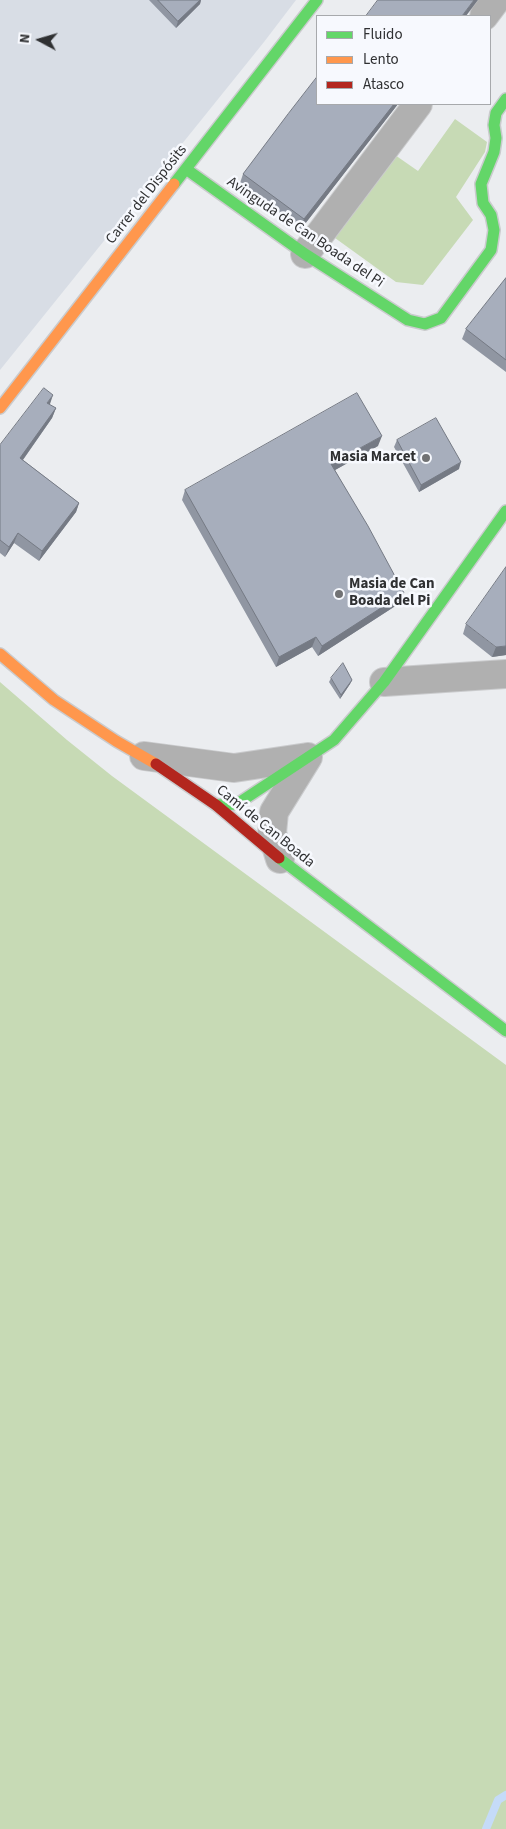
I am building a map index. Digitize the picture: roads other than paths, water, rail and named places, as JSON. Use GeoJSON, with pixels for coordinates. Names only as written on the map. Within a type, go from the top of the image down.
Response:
{"type":"FeatureCollection","features":[{"type":"Feature","properties":{"kind":"street","name":"Carrer del Dispósits"},"geometry":{"type":"LineString","coordinates":[[0,408],[317,0]]}},
{"type":"Feature","properties":{"kind":"street"},"geometry":{"type":"LineString","coordinates":[[485,15],[496,0]]}},
{"type":"Feature","properties":{"kind":"street","name":"Avinguda de Can Boada del Pi"},"geometry":{"type":"LineString","coordinates":[[186,168],[305,254],[408,320],[424,324],[440,318],[491,250],[494,230],[491,215],[483,203],[481,184],[494,152],[496,113],[506,99]]}},
{"type":"Feature","properties":{"kind":"street","name":"Avinguda de Can Boada del Pi"},"geometry":{"type":"LineString","coordinates":[[305,254],[417,105]]}},
{"type":"Feature","properties":{"kind":"street"},"geometry":{"type":"LineString","coordinates":[[234,768],[216,787],[216,805],[238,804],[334,740],[384,682],[506,511]]}},
{"type":"Feature","properties":{"kind":"street","name":"Camí de Can Boada"},"geometry":{"type":"LineString","coordinates":[[0,654],[54,700],[116,741],[144,756],[216,805],[280,859],[506,1031]]}},
{"type":"Feature","properties":{"kind":"street"},"geometry":{"type":"LineString","coordinates":[[384,682],[506,674]]}},
{"type":"Feature","properties":{"kind":"street"},"geometry":{"type":"LineString","coordinates":[[144,756],[234,768],[308,757]]}},
{"type":"Feature","properties":{"kind":"street"},"geometry":{"type":"LineString","coordinates":[[280,859],[272,833],[274,812],[308,757]]}},
{"type":"Feature","properties":{"kind":"waterway"},"geometry":{"type":"LineString","coordinates":[[486,1829],[498,1800],[506,1795]]}},
{"type":"Feature","properties":{"kind":"place","name":"Masia Marcet"},"geometry":{"type":"Point","coordinates":[426,458]}},
{"type":"Feature","properties":{"kind":"place","name":"Masia de Can Boada del Pi"},"geometry":{"type":"Point","coordinates":[339,594]}}]}
